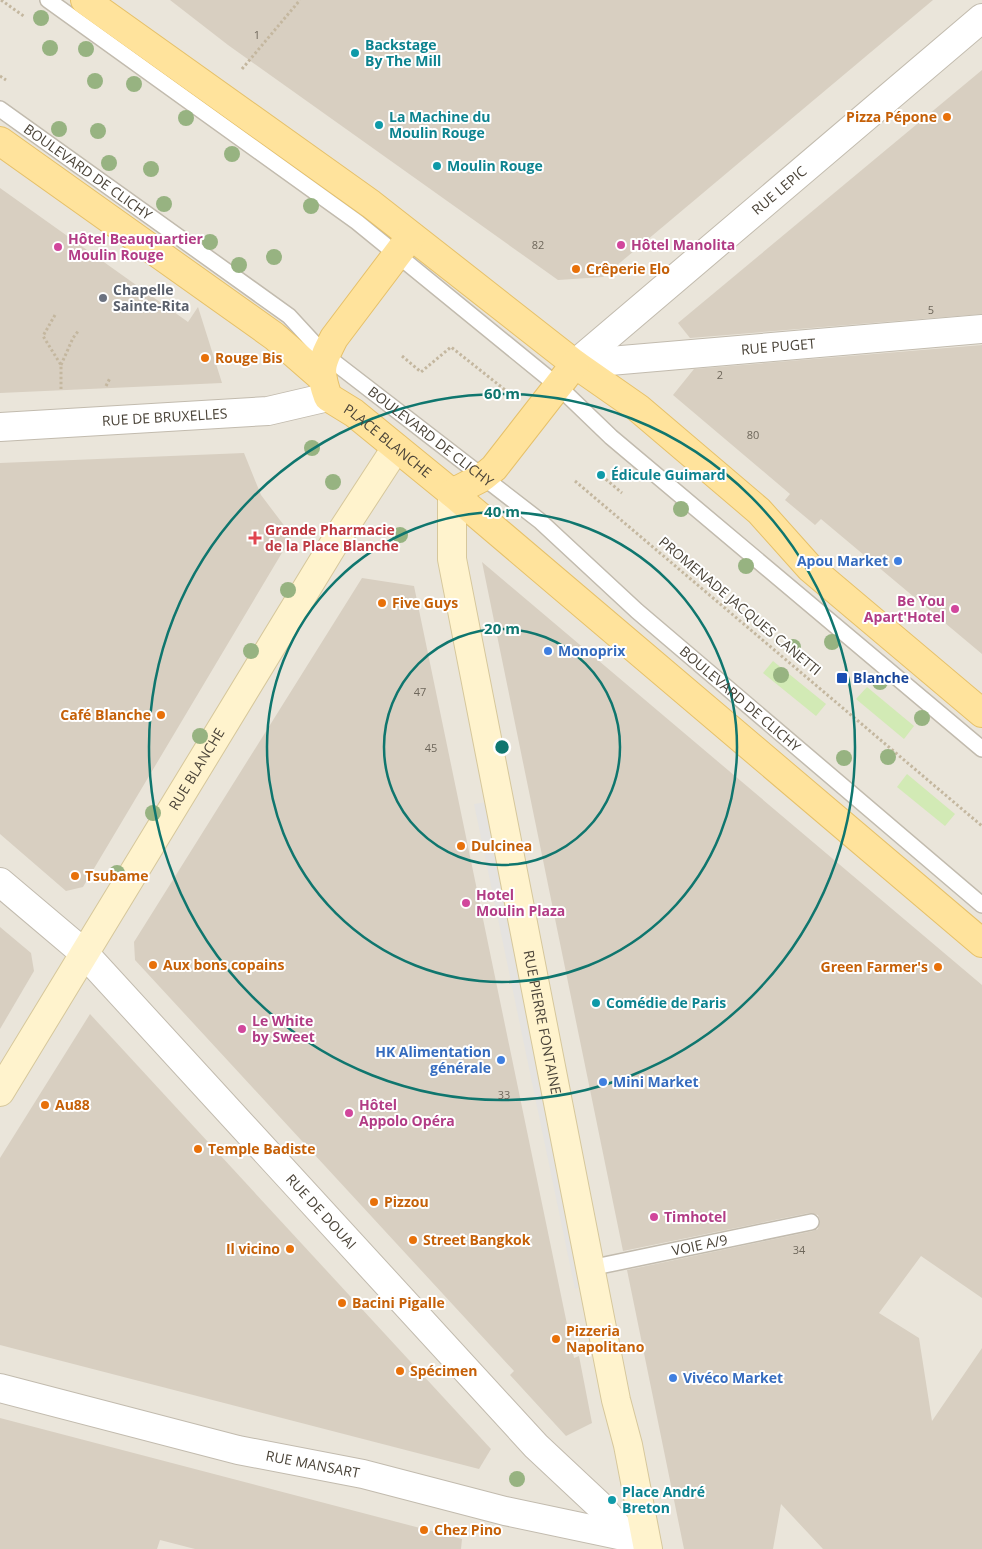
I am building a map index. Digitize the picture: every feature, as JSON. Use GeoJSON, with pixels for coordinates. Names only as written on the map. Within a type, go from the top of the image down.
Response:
{"type":"FeatureCollection","features":[{"type":"Feature","properties":{"kind":"main road"},"geometry":{"type":"LineString","coordinates":[[85,0],[371,204],[404,246],[638,408],[751,504],[810,568],[982,713]]}},
{"type":"Feature","properties":{"kind":"main road","name":"BOULEVARD DE CLICHY"},"geometry":{"type":"LineString","coordinates":[[0,142],[274,336],[324,376]]}},
{"type":"Feature","properties":{"kind":"main road"},"geometry":{"type":"LineString","coordinates":[[324,376],[334,338],[404,246]]}},
{"type":"Feature","properties":{"kind":"main road"},"geometry":{"type":"LineString","coordinates":[[575,364],[494,468],[483,477],[452,493],[982,943]]}},
{"type":"Feature","properties":{"kind":"main road","name":"PLACE BLANCHE"},"geometry":{"type":"LineString","coordinates":[[324,376],[354,413],[452,493]]}},
{"type":"Feature","properties":{"kind":"street","name":"RUE LEPIC"},"geometry":{"type":"LineString","coordinates":[[575,364],[982,18]]}},
{"type":"Feature","properties":{"kind":"street","name":"RUE PUGET"},"geometry":{"type":"LineString","coordinates":[[575,364],[982,329]]}},
{"type":"Feature","properties":{"kind":"street","name":"RUE DE BRUXELLES"},"geometry":{"type":"LineString","coordinates":[[0,427],[268,411],[324,376]]}},
{"type":"Feature","properties":{"kind":"street","name":"RUE BLANCHE"},"geometry":{"type":"LineString","coordinates":[[0,1092],[338,537],[396,448]]}},
{"type":"Feature","properties":{"kind":"street","name":"RUE PIERRE FONTAINE"},"geometry":{"type":"LineString","coordinates":[[452,493],[454,568],[590,1268],[638,1545]]}},
{"type":"Feature","properties":{"kind":"street","name":"RUE DE DOUAI"},"geometry":{"type":"LineString","coordinates":[[0,882],[84,953],[536,1446],[599,1505],[638,1545]]}},
{"type":"Feature","properties":{"kind":"street","name":"RUE MANSART"},"geometry":{"type":"LineString","coordinates":[[0,1388],[238,1450],[363,1474],[638,1545]]}},
{"type":"Feature","properties":{"kind":"lane"},"geometry":{"type":"LineString","coordinates":[[48,0],[321,196],[404,246],[558,386],[600,427],[982,749]]}},
{"type":"Feature","properties":{"kind":"lane","name":"BOULEVARD DE CLICHY"},"geometry":{"type":"LineString","coordinates":[[0,109],[288,316],[324,376],[483,477],[540,521],[637,612],[982,905]]}},
{"type":"Feature","properties":{"kind":"lane","name":"VOIE A/9"},"geometry":{"type":"LineString","coordinates":[[590,1268],[811,1222]]}},
{"type":"Feature","properties":{"kind":"path"},"geometry":{"type":"LineString","coordinates":[[238,73],[300,0]]}},
{"type":"Feature","properties":{"kind":"path"},"geometry":{"type":"LineString","coordinates":[[54,314],[44,336],[61,365]]}},
{"type":"Feature","properties":{"kind":"path"},"geometry":{"type":"LineString","coordinates":[[61,389],[61,365],[73,338],[79,330]]}},
{"type":"Feature","properties":{"kind":"path"},"geometry":{"type":"LineString","coordinates":[[402,356],[421,372],[451,346],[509,393]]}},
{"type":"Feature","properties":{"kind":"path"},"geometry":{"type":"LineString","coordinates":[[602,476],[622,494]]}},
{"type":"Feature","properties":{"kind":"path","name":"PROMENADE JACQUES CANETTI"},"geometry":{"type":"LineString","coordinates":[[575,481],[982,826]]}},
{"type":"Feature","properties":{"kind":"shaded area"},"geometry":{"type":"Polygon","coordinates":[[[0,0],[982,0],[982,1549],[0,1549],[0,0]]]}},
{"type":"Feature","properties":{"kind":"shaded area"},"geometry":{"type":"Polygon","coordinates":[[[487,802],[583,1286],[575,1289],[474,804],[487,802]]]}},
{"type":"Feature","properties":{"kind":"green space"},"geometry":{"type":"Polygon","coordinates":[[[773,661],[826,704],[816,716],[763,673],[773,661]]]}},
{"type":"Feature","properties":{"kind":"green space"},"geometry":{"type":"Polygon","coordinates":[[[867,687],[914,726],[904,739],[856,699],[867,687]]]}},
{"type":"Feature","properties":{"kind":"green space"},"geometry":{"type":"Polygon","coordinates":[[[907,774],[955,814],[945,826],[897,787],[907,774]]]}},
{"type":"Feature","properties":{"kind":"building"},"geometry":{"type":"Polygon","coordinates":[[[170,0],[933,0],[603,277],[558,280],[228,45],[170,0]]]}},
{"type":"Feature","properties":{"kind":"building"},"geometry":{"type":"Polygon","coordinates":[[[982,70],[982,314],[690,338],[678,323],[982,70]]]}},
{"type":"Feature","properties":{"kind":"building"},"geometry":{"type":"Polygon","coordinates":[[[0,188],[188,322],[198,307],[222,383],[0,393],[0,188]]]}},
{"type":"Feature","properties":{"kind":"building"},"geometry":{"type":"Polygon","coordinates":[[[982,345],[982,654],[821,519],[815,525],[785,500],[790,494],[673,395],[694,369],[982,345]]]}},
{"type":"Feature","properties":{"kind":"building"},"geometry":{"type":"Polygon","coordinates":[[[244,453],[261,495],[292,536],[83,887],[66,891],[0,834],[0,463],[244,453]]]}},
{"type":"Feature","properties":{"kind":"building"},"geometry":{"type":"Polygon","coordinates":[[[482,562],[982,985],[982,1298],[921,1256],[879,1313],[919,1338],[932,1421],[982,1348],[982,1549],[823,1549],[781,1504],[773,1549],[684,1549],[627,1270],[813,1231],[818,1229],[820,1221],[818,1215],[809,1213],[623,1251],[482,562]]]}},
{"type":"Feature","properties":{"kind":"building"},"geometry":{"type":"Polygon","coordinates":[[[362,578],[414,586],[574,1358],[579,1356],[592,1423],[566,1436],[510,1375],[514,1371],[135,960],[134,942],[362,578]]]}},
{"type":"Feature","properties":{"kind":"building"},"geometry":{"type":"Polygon","coordinates":[[[0,927],[31,953],[34,971],[0,1029],[0,927]]]}},
{"type":"Feature","properties":{"kind":"building"},"geometry":{"type":"Polygon","coordinates":[[[90,1014],[491,1449],[479,1469],[0,1345],[0,1158],[90,1014]]]}},
{"type":"Feature","properties":{"kind":"building"},"geometry":{"type":"Polygon","coordinates":[[[0,1418],[462,1539],[461,1549],[195,1549],[160,1540],[157,1549],[0,1549],[0,1418]]]}},
{"type":"Feature","properties":{"kind":"place","name":"Backstage By The Mill"},"geometry":{"type":"Point","coordinates":[355,53]}},
{"type":"Feature","properties":{"kind":"place","name":"Pizza Pépone"},"geometry":{"type":"Point","coordinates":[947,117]}},
{"type":"Feature","properties":{"kind":"place","name":"La Machine du Moulin Rouge"},"geometry":{"type":"Point","coordinates":[379,125]}},
{"type":"Feature","properties":{"kind":"place","name":"Moulin Rouge"},"geometry":{"type":"Point","coordinates":[437,166]}},
{"type":"Feature","properties":{"kind":"place","name":"Hôtel Manolita"},"geometry":{"type":"Point","coordinates":[621,245]}},
{"type":"Feature","properties":{"kind":"place","name":"Hôtel Beauquartier Moulin Rouge"},"geometry":{"type":"Point","coordinates":[58,247]}},
{"type":"Feature","properties":{"kind":"place","name":"Crêperie Elo"},"geometry":{"type":"Point","coordinates":[576,269]}},
{"type":"Feature","properties":{"kind":"place","name":"Chapelle Sainte-Rita"},"geometry":{"type":"Point","coordinates":[103,298]}},
{"type":"Feature","properties":{"kind":"place","name":"Rouge Bis"},"geometry":{"type":"Point","coordinates":[205,358]}},
{"type":"Feature","properties":{"kind":"place","name":"Édicule Guimard"},"geometry":{"type":"Point","coordinates":[601,475]}},
{"type":"Feature","properties":{"kind":"place","name":"Grande Pharmacie de la Place Blanche"},"geometry":{"type":"Point","coordinates":[255,538]}},
{"type":"Feature","properties":{"kind":"place","name":"Apou Market"},"geometry":{"type":"Point","coordinates":[898,561]}},
{"type":"Feature","properties":{"kind":"place","name":"Five Guys"},"geometry":{"type":"Point","coordinates":[382,603]}},
{"type":"Feature","properties":{"kind":"place","name":"Be You Apart'Hotel"},"geometry":{"type":"Point","coordinates":[955,609]}},
{"type":"Feature","properties":{"kind":"place","name":"Monoprix"},"geometry":{"type":"Point","coordinates":[548,651]}},
{"type":"Feature","properties":{"kind":"place","name":"Blanche"},"geometry":{"type":"Point","coordinates":[842,678]}},
{"type":"Feature","properties":{"kind":"place","name":"Café Blanche"},"geometry":{"type":"Point","coordinates":[161,715]}},
{"type":"Feature","properties":{"kind":"place","name":"Dulcinea"},"geometry":{"type":"Point","coordinates":[461,846]}},
{"type":"Feature","properties":{"kind":"place","name":"Tsubame"},"geometry":{"type":"Point","coordinates":[75,876]}},
{"type":"Feature","properties":{"kind":"place","name":"Hotel Moulin Plaza"},"geometry":{"type":"Point","coordinates":[466,903]}},
{"type":"Feature","properties":{"kind":"place","name":"Aux bons copains"},"geometry":{"type":"Point","coordinates":[153,965]}},
{"type":"Feature","properties":{"kind":"place","name":"Green Farmer's"},"geometry":{"type":"Point","coordinates":[938,967]}},
{"type":"Feature","properties":{"kind":"place","name":"Comédie de Paris"},"geometry":{"type":"Point","coordinates":[596,1003]}},
{"type":"Feature","properties":{"kind":"place","name":"Le White by Sweet"},"geometry":{"type":"Point","coordinates":[242,1029]}},
{"type":"Feature","properties":{"kind":"place","name":"HK Alimentation générale"},"geometry":{"type":"Point","coordinates":[501,1060]}},
{"type":"Feature","properties":{"kind":"place","name":"Mini Market"},"geometry":{"type":"Point","coordinates":[603,1082]}},
{"type":"Feature","properties":{"kind":"place","name":"Au88"},"geometry":{"type":"Point","coordinates":[45,1105]}},
{"type":"Feature","properties":{"kind":"place","name":"Hôtel Appolo Opéra"},"geometry":{"type":"Point","coordinates":[349,1113]}},
{"type":"Feature","properties":{"kind":"place","name":"Temple Badiste"},"geometry":{"type":"Point","coordinates":[198,1149]}},
{"type":"Feature","properties":{"kind":"place","name":"Pizzou"},"geometry":{"type":"Point","coordinates":[374,1202]}},
{"type":"Feature","properties":{"kind":"place","name":"Timhotel"},"geometry":{"type":"Point","coordinates":[654,1217]}},
{"type":"Feature","properties":{"kind":"place","name":"Street Bangkok"},"geometry":{"type":"Point","coordinates":[413,1240]}},
{"type":"Feature","properties":{"kind":"place","name":"Il vicino"},"geometry":{"type":"Point","coordinates":[290,1249]}},
{"type":"Feature","properties":{"kind":"place","name":"Bacini Pigalle"},"geometry":{"type":"Point","coordinates":[342,1303]}},
{"type":"Feature","properties":{"kind":"place","name":"Pizzeria Napolitano"},"geometry":{"type":"Point","coordinates":[556,1339]}},
{"type":"Feature","properties":{"kind":"place","name":"Spécimen"},"geometry":{"type":"Point","coordinates":[400,1371]}},
{"type":"Feature","properties":{"kind":"place","name":"Vivéco Market"},"geometry":{"type":"Point","coordinates":[673,1378]}},
{"type":"Feature","properties":{"kind":"place","name":"Place André Breton"},"geometry":{"type":"Point","coordinates":[612,1500]}},
{"type":"Feature","properties":{"kind":"place","name":"Chez Pino"},"geometry":{"type":"Point","coordinates":[424,1530]}}]}
